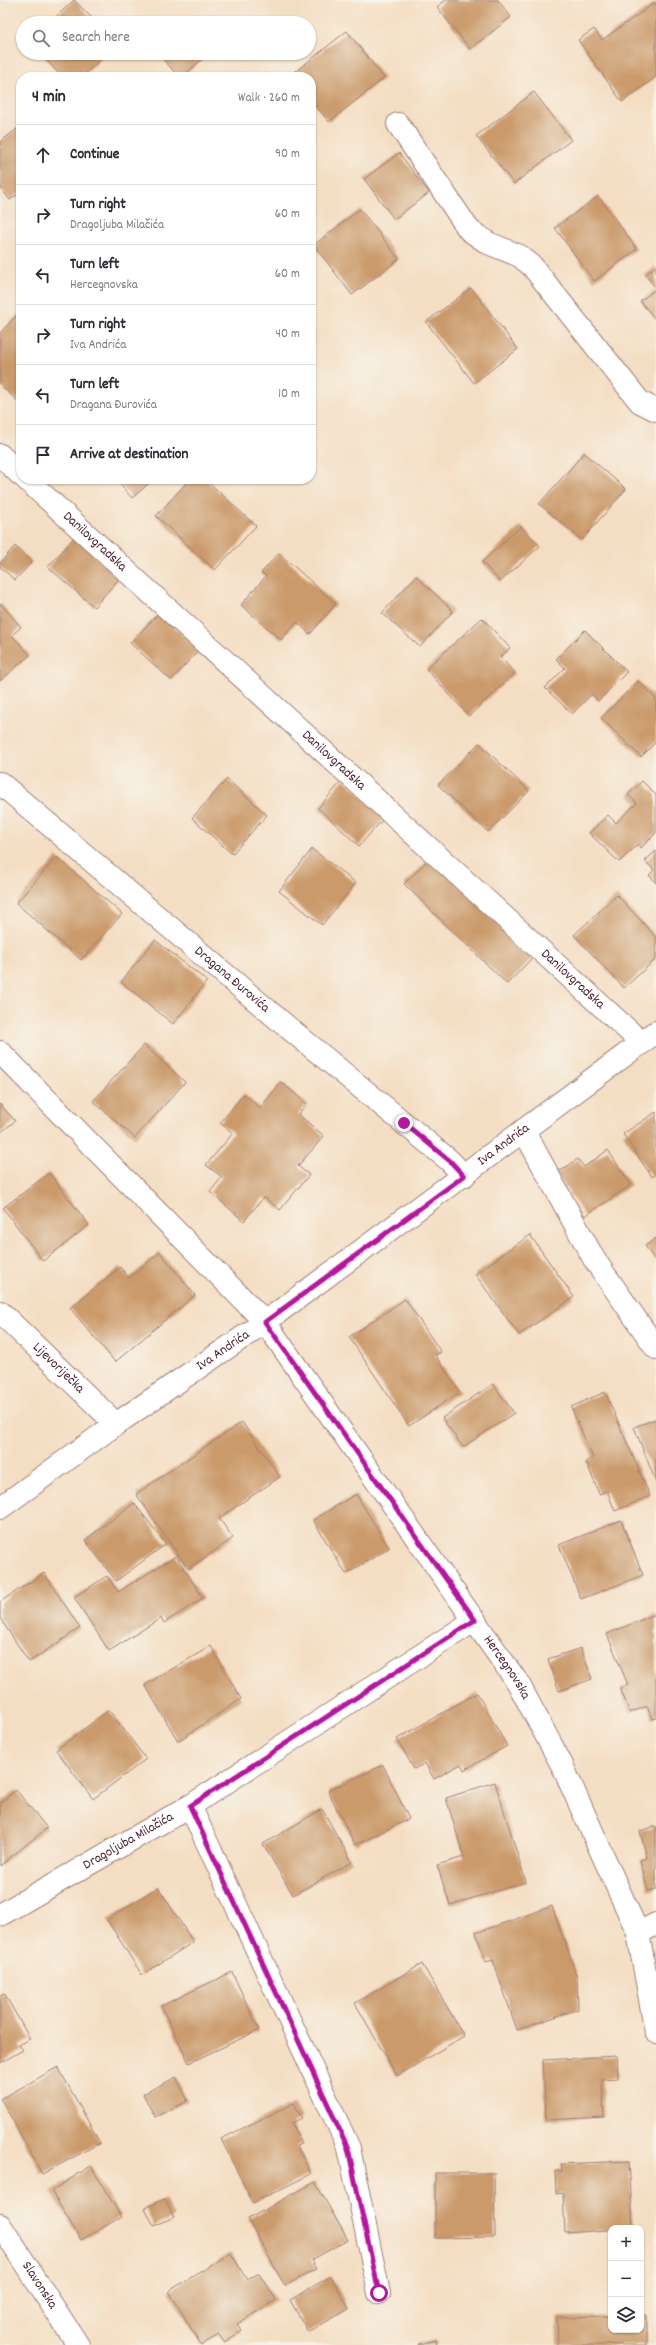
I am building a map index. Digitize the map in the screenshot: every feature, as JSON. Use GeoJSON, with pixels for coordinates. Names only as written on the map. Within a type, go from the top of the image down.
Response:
{"type":"FeatureCollection","features":[{"type":"Feature","properties":{"kind":"street"},"geometry":{"type":"LineString","coordinates":[[398,124],[469,230],[488,243],[520,256],[532,266],[640,402],[656,410]]}},
{"type":"Feature","properties":{"kind":"street"},"geometry":{"type":"LineString","coordinates":[[0,455],[16,470]]}},
{"type":"Feature","properties":{"kind":"street","name":"Danilovgradska"},"geometry":{"type":"LineString","coordinates":[[32,484],[649,1037]]}},
{"type":"Feature","properties":{"kind":"street","name":"Dragana Đurovića"},"geometry":{"type":"LineString","coordinates":[[0,782],[279,1020],[450,1161],[464,1176]]}},
{"type":"Feature","properties":{"kind":"street","name":"Iva Andrića"},"geometry":{"type":"LineString","coordinates":[[0,1508],[116,1424],[265,1322],[464,1176],[649,1037]]}},
{"type":"Feature","properties":{"kind":"street","name":"Hercegnovska"},"geometry":{"type":"LineString","coordinates":[[0,1052],[265,1322],[518,1683],[647,1928],[656,2032]]}},
{"type":"Feature","properties":{"kind":"street"},"geometry":{"type":"LineString","coordinates":[[524,1131],[594,1259],[656,1348]]}},
{"type":"Feature","properties":{"kind":"street","name":"Lijevoriječka"},"geometry":{"type":"LineString","coordinates":[[0,1312],[116,1424]]}},
{"type":"Feature","properties":{"kind":"street","name":"Dragoljuba Milačića"},"geometry":{"type":"LineString","coordinates":[[0,1915],[190,1806],[475,1620]]}},
{"type":"Feature","properties":{"kind":"street"},"geometry":{"type":"LineString","coordinates":[[190,1806],[348,2148],[379,2293]]}},
{"type":"Feature","properties":{"kind":"street","name":"Slavonska"},"geometry":{"type":"LineString","coordinates":[[0,2225],[78,2345]]}},
{"type":"Feature","properties":{"kind":"building"},"geometry":{"type":"Polygon","coordinates":[[[74,0],[90,16],[57,16],[74,0]]]}},
{"type":"Feature","properties":{"kind":"building"},"geometry":{"type":"Polygon","coordinates":[[[446,0],[498,0],[511,17],[470,49],[437,7],[446,0]]]}},
{"type":"Feature","properties":{"kind":"building"},"geometry":{"type":"Polygon","coordinates":[[[656,2],[656,77],[622,102],[578,40],[594,29],[602,40],[656,2]]]}},
{"type":"Feature","properties":{"kind":"building"},"geometry":{"type":"Polygon","coordinates":[[[347,31],[384,78],[329,122],[316,106],[316,72],[295,72],[310,60],[316,60],[316,55],[347,31]]]}},
{"type":"Feature","properties":{"kind":"building"},"geometry":{"type":"Polygon","coordinates":[[[46,60],[100,60],[87,72],[57,72],[46,60]]]}},
{"type":"Feature","properties":{"kind":"building"},"geometry":{"type":"Polygon","coordinates":[[[164,60],[201,60],[188,72],[175,72],[164,60]]]}},
{"type":"Feature","properties":{"kind":"building"},"geometry":{"type":"Polygon","coordinates":[[[534,92],[571,140],[514,184],[476,136],[534,92]]]}},
{"type":"Feature","properties":{"kind":"building"},"geometry":{"type":"Polygon","coordinates":[[[16,130],[16,196],[10,200],[0,187],[0,142],[16,130]]]}},
{"type":"Feature","properties":{"kind":"building"},"geometry":{"type":"Polygon","coordinates":[[[399,153],[429,193],[394,219],[364,179],[399,153]]]}},
{"type":"Feature","properties":{"kind":"building"},"geometry":{"type":"Polygon","coordinates":[[[598,196],[637,249],[594,281],[555,228],[598,196]]]}},
{"type":"Feature","properties":{"kind":"building"},"geometry":{"type":"Polygon","coordinates":[[[360,209],[399,259],[352,295],[316,248],[316,243],[360,209]]]}},
{"type":"Feature","properties":{"kind":"building"},"geometry":{"type":"Polygon","coordinates":[[[656,266],[656,288],[645,275],[656,266]]]}},
{"type":"Feature","properties":{"kind":"building"},"geometry":{"type":"Polygon","coordinates":[[[471,288],[518,349],[474,383],[426,322],[471,288]]]}},
{"type":"Feature","properties":{"kind":"building"},"geometry":{"type":"Polygon","coordinates":[[[656,289],[656,320],[640,301],[656,289]]]}},
{"type":"Feature","properties":{"kind":"building"},"geometry":{"type":"Polygon","coordinates":[[[16,316],[16,399],[0,385],[0,333],[16,316]]]}},
{"type":"Feature","properties":{"kind":"building"},"geometry":{"type":"Polygon","coordinates":[[[584,453],[626,489],[582,540],[539,504],[584,453]]]}},
{"type":"Feature","properties":{"kind":"building"},"geometry":{"type":"Polygon","coordinates":[[[119,484],[148,484],[132,498],[119,484]]]}},
{"type":"Feature","properties":{"kind":"building"},"geometry":{"type":"Polygon","coordinates":[[[185,484],[210,484],[256,526],[215,570],[156,516],[185,484]]]}},
{"type":"Feature","properties":{"kind":"building"},"geometry":{"type":"Polygon","coordinates":[[[521,526],[540,546],[500,582],[482,562],[521,526]]]}},
{"type":"Feature","properties":{"kind":"building"},"geometry":{"type":"Polygon","coordinates":[[[78,533],[124,573],[94,607],[48,567],[78,533]]]}},
{"type":"Feature","properties":{"kind":"building"},"geometry":{"type":"Polygon","coordinates":[[[15,546],[32,562],[15,580],[0,567],[0,563],[15,546]]]}},
{"type":"Feature","properties":{"kind":"building"},"geometry":{"type":"Polygon","coordinates":[[[279,553],[336,604],[310,634],[297,622],[281,640],[241,605],[266,576],[261,573],[279,553]]]}},
{"type":"Feature","properties":{"kind":"building"},"geometry":{"type":"Polygon","coordinates":[[[416,576],[453,611],[420,647],[382,613],[416,576]]]}},
{"type":"Feature","properties":{"kind":"building"},"geometry":{"type":"Polygon","coordinates":[[[0,603],[21,627],[12,635],[30,655],[0,681],[0,603]]]}},
{"type":"Feature","properties":{"kind":"building"},"geometry":{"type":"Polygon","coordinates":[[[159,613],[199,650],[171,680],[130,643],[159,613]]]}},
{"type":"Feature","properties":{"kind":"building"},"geometry":{"type":"Polygon","coordinates":[[[482,618],[510,648],[500,657],[515,673],[469,716],[426,669],[482,618]]]}},
{"type":"Feature","properties":{"kind":"building"},"geometry":{"type":"Polygon","coordinates":[[[585,630],[627,672],[598,701],[592,694],[572,714],[545,688],[565,668],[556,659],[585,630]]]}},
{"type":"Feature","properties":{"kind":"building"},"geometry":{"type":"Polygon","coordinates":[[[638,681],[656,699],[656,742],[641,757],[601,718],[638,681]]]}},
{"type":"Feature","properties":{"kind":"building"},"geometry":{"type":"Polygon","coordinates":[[[479,743],[529,791],[488,832],[438,785],[479,743]]]}},
{"type":"Feature","properties":{"kind":"building"},"geometry":{"type":"Polygon","coordinates":[[[227,779],[267,815],[232,854],[192,818],[227,779]]]}},
{"type":"Feature","properties":{"kind":"building"},"geometry":{"type":"Polygon","coordinates":[[[344,779],[385,817],[359,846],[318,808],[344,779]]]}},
{"type":"Feature","properties":{"kind":"building"},"geometry":{"type":"Polygon","coordinates":[[[642,781],[656,795],[656,833],[641,848],[638,844],[619,862],[589,833],[608,815],[616,823],[637,803],[628,795],[642,781]]]}},
{"type":"Feature","properties":{"kind":"building"},"geometry":{"type":"Polygon","coordinates":[[[312,849],[356,883],[322,925],[279,891],[312,849]]]}},
{"type":"Feature","properties":{"kind":"building"},"geometry":{"type":"Polygon","coordinates":[[[656,851],[656,883],[649,875],[654,870],[645,861],[656,851]]]}},
{"type":"Feature","properties":{"kind":"building"},"geometry":{"type":"Polygon","coordinates":[[[434,854],[536,954],[507,984],[404,884],[434,854]]]}},
{"type":"Feature","properties":{"kind":"building"},"geometry":{"type":"Polygon","coordinates":[[[57,857],[122,914],[81,960],[16,903],[57,857]]]}},
{"type":"Feature","properties":{"kind":"building"},"geometry":{"type":"Polygon","coordinates":[[[617,895],[656,937],[656,959],[624,988],[574,935],[617,895]]]}},
{"type":"Feature","properties":{"kind":"building"},"geometry":{"type":"Polygon","coordinates":[[[155,940],[207,981],[173,1024],[121,982],[155,940]]]}},
{"type":"Feature","properties":{"kind":"building"},"geometry":{"type":"Polygon","coordinates":[[[144,1045],[185,1082],[135,1138],[93,1101],[144,1045]]]}},
{"type":"Feature","properties":{"kind":"building"},"geometry":{"type":"Polygon","coordinates":[[[281,1082],[307,1104],[298,1114],[324,1136],[298,1166],[309,1175],[280,1210],[264,1197],[244,1221],[210,1192],[222,1177],[206,1165],[233,1133],[220,1123],[244,1094],[260,1108],[281,1082]]]}},
{"type":"Feature","properties":{"kind":"building"},"geometry":{"type":"Polygon","coordinates":[[[0,1104],[15,1121],[0,1133],[0,1104]]]}},
{"type":"Feature","properties":{"kind":"building"},"geometry":{"type":"Polygon","coordinates":[[[656,1112],[656,1174],[652,1177],[623,1134],[656,1112]]]}},
{"type":"Feature","properties":{"kind":"building"},"geometry":{"type":"Polygon","coordinates":[[[608,1150],[631,1185],[585,1216],[556,1174],[578,1159],[584,1167],[608,1150]]]}},
{"type":"Feature","properties":{"kind":"building"},"geometry":{"type":"Polygon","coordinates":[[[49,1173],[89,1225],[43,1261],[3,1208],[49,1173]]]}},
{"type":"Feature","properties":{"kind":"building"},"geometry":{"type":"Polygon","coordinates":[[[530,1235],[574,1297],[519,1335],[475,1274],[530,1235]]]}},
{"type":"Feature","properties":{"kind":"building"},"geometry":{"type":"Polygon","coordinates":[[[656,1238],[656,1261],[645,1246],[656,1238]]]}},
{"type":"Feature","properties":{"kind":"building"},"geometry":{"type":"Polygon","coordinates":[[[160,1252],[195,1295],[115,1362],[70,1308],[120,1267],[129,1278],[160,1252]]]}},
{"type":"Feature","properties":{"kind":"building"},"geometry":{"type":"Polygon","coordinates":[[[405,1299],[441,1352],[435,1355],[460,1392],[409,1426],[349,1337],[405,1299]]]}},
{"type":"Feature","properties":{"kind":"building"},"geometry":{"type":"Polygon","coordinates":[[[493,1384],[514,1413],[463,1447],[442,1418],[493,1384]]]}},
{"type":"Feature","properties":{"kind":"building"},"geometry":{"type":"Polygon","coordinates":[[[605,1392],[650,1496],[615,1511],[607,1491],[599,1494],[586,1461],[593,1458],[571,1407],[605,1392]]]}},
{"type":"Feature","properties":{"kind":"building"},"geometry":{"type":"Polygon","coordinates":[[[656,1419],[656,1482],[634,1427],[656,1419]]]}},
{"type":"Feature","properties":{"kind":"building"},"geometry":{"type":"Polygon","coordinates":[[[242,1422],[280,1477],[219,1518],[233,1538],[188,1569],[136,1494],[242,1422]]]}},
{"type":"Feature","properties":{"kind":"building"},"geometry":{"type":"Polygon","coordinates":[[[356,1494],[389,1548],[346,1574],[313,1520],[356,1494]]]}},
{"type":"Feature","properties":{"kind":"building"},"geometry":{"type":"Polygon","coordinates":[[[134,1503],[166,1544],[116,1581],[85,1540],[134,1503]]]}},
{"type":"Feature","properties":{"kind":"building"},"geometry":{"type":"Polygon","coordinates":[[[621,1520],[643,1575],[581,1599],[559,1545],[621,1520]]]}},
{"type":"Feature","properties":{"kind":"building"},"geometry":{"type":"Polygon","coordinates":[[[176,1556],[203,1598],[164,1623],[161,1618],[109,1651],[74,1597],[107,1576],[118,1592],[176,1556]]]}},
{"type":"Feature","properties":{"kind":"building"},"geometry":{"type":"Polygon","coordinates":[[[44,1573],[80,1628],[29,1662],[0,1618],[0,1602],[44,1573]]]}},
{"type":"Feature","properties":{"kind":"building"},"geometry":{"type":"Polygon","coordinates":[[[656,1614],[656,1718],[652,1719],[647,1706],[630,1713],[620,1688],[628,1685],[607,1634],[656,1614]]]}},
{"type":"Feature","properties":{"kind":"building"},"geometry":{"type":"Polygon","coordinates":[[[211,1646],[241,1699],[178,1741],[145,1685],[211,1646]]]}},
{"type":"Feature","properties":{"kind":"building"},"geometry":{"type":"Polygon","coordinates":[[[581,1648],[592,1679],[559,1691],[548,1659],[581,1648]]]}},
{"type":"Feature","properties":{"kind":"building"},"geometry":{"type":"Polygon","coordinates":[[[477,1693],[507,1746],[464,1770],[461,1764],[434,1779],[425,1763],[414,1769],[397,1739],[477,1693]]]}},
{"type":"Feature","properties":{"kind":"building"},"geometry":{"type":"Polygon","coordinates":[[[109,1710],[146,1759],[93,1799],[56,1750],[109,1710]]]}},
{"type":"Feature","properties":{"kind":"building"},"geometry":{"type":"Polygon","coordinates":[[[383,1765],[409,1819],[355,1845],[328,1791],[383,1765]]]}},
{"type":"Feature","properties":{"kind":"building"},"geometry":{"type":"Polygon","coordinates":[[[495,1782],[526,1882],[450,1905],[437,1865],[464,1857],[446,1798],[495,1782]]]}},
{"type":"Feature","properties":{"kind":"building"},"geometry":{"type":"Polygon","coordinates":[[[16,1790],[47,1828],[0,1866],[0,1803],[16,1790]]]}},
{"type":"Feature","properties":{"kind":"building"},"geometry":{"type":"Polygon","coordinates":[[[322,1809],[352,1862],[293,1895],[263,1844],[322,1809]]]}},
{"type":"Feature","properties":{"kind":"building"},"geometry":{"type":"Polygon","coordinates":[[[656,1826],[656,1889],[648,1891],[640,1860],[647,1858],[640,1831],[656,1826]]]}},
{"type":"Feature","properties":{"kind":"building"},"geometry":{"type":"Polygon","coordinates":[[[158,1887],[193,1942],[142,1975],[107,1920],[158,1887]]]}},
{"type":"Feature","properties":{"kind":"building"},"geometry":{"type":"Polygon","coordinates":[[[552,1906],[577,1977],[578,2009],[517,2030],[493,1960],[486,1962],[476,1933],[552,1906]]]}},
{"type":"Feature","properties":{"kind":"building"},"geometry":{"type":"Polygon","coordinates":[[[422,1964],[464,2036],[397,2076],[355,2003],[422,1964]]]}},
{"type":"Feature","properties":{"kind":"building"},"geometry":{"type":"Polygon","coordinates":[[[232,1972],[259,2030],[189,2063],[161,2006],[232,1972]]]}},
{"type":"Feature","properties":{"kind":"building"},"geometry":{"type":"Polygon","coordinates":[[[4,1993],[30,2039],[19,2045],[23,2050],[0,2063],[0,1995],[4,1993]]]}},
{"type":"Feature","properties":{"kind":"building"},"geometry":{"type":"Polygon","coordinates":[[[617,2056],[618,2078],[602,2079],[604,2117],[546,2120],[543,2060],[617,2056]]]}},
{"type":"Feature","properties":{"kind":"building"},"geometry":{"type":"Polygon","coordinates":[[[58,2067],[100,2143],[42,2174],[1,2099],[58,2067]]]}},
{"type":"Feature","properties":{"kind":"building"},"geometry":{"type":"Polygon","coordinates":[[[176,2077],[188,2101],[155,2117],[143,2094],[176,2077]]]}},
{"type":"Feature","properties":{"kind":"building"},"geometry":{"type":"Polygon","coordinates":[[[294,2103],[302,2118],[292,2123],[302,2144],[297,2146],[311,2174],[253,2203],[221,2139],[294,2103]]]}},
{"type":"Feature","properties":{"kind":"building"},"geometry":{"type":"Polygon","coordinates":[[[629,2161],[633,2225],[608,2225],[608,2230],[565,2233],[563,2193],[556,2194],[555,2171],[562,2171],[561,2164],[629,2161]]]}},
{"type":"Feature","properties":{"kind":"building"},"geometry":{"type":"Polygon","coordinates":[[[91,2166],[121,2217],[81,2240],[51,2191],[91,2166]]]}},
{"type":"Feature","properties":{"kind":"building"},"geometry":{"type":"Polygon","coordinates":[[[435,2173],[494,2173],[495,2237],[435,2238],[435,2173]]]}},
{"type":"Feature","properties":{"kind":"building"},"geometry":{"type":"Polygon","coordinates":[[[315,2182],[348,2240],[311,2260],[316,2269],[285,2286],[248,2219],[315,2182]]]}},
{"type":"Feature","properties":{"kind":"building"},"geometry":{"type":"Polygon","coordinates":[[[165,2199],[174,2217],[154,2226],[145,2208],[165,2199]]]}},
{"type":"Feature","properties":{"kind":"building"},"geometry":{"type":"Polygon","coordinates":[[[231,2253],[247,2280],[259,2273],[276,2300],[237,2324],[242,2331],[224,2342],[219,2335],[201,2345],[169,2291],[231,2253]]]}},
{"type":"Feature","properties":{"kind":"building"},"geometry":{"type":"Polygon","coordinates":[[[331,2276],[349,2309],[308,2332],[290,2300],[331,2276]]]}},
{"type":"Feature","properties":{"kind":"building"},"geometry":{"type":"Polygon","coordinates":[[[608,2316],[608,2333],[644,2333],[644,2316],[647,2316],[647,2345],[558,2345],[557,2317],[608,2316]]]}},
{"type":"Feature","properties":{"kind":"building"},"geometry":{"type":"Polygon","coordinates":[[[436,2340],[437,2345],[418,2345],[418,2344],[436,2340]]]}},
{"type":"Feature","properties":{"kind":"route"},"geometry":{"type":"LineString","coordinates":[[379,2293],[348,2148],[190,1806],[475,1620],[265,1322],[464,1176],[450,1161],[404,1123]]}}]}
